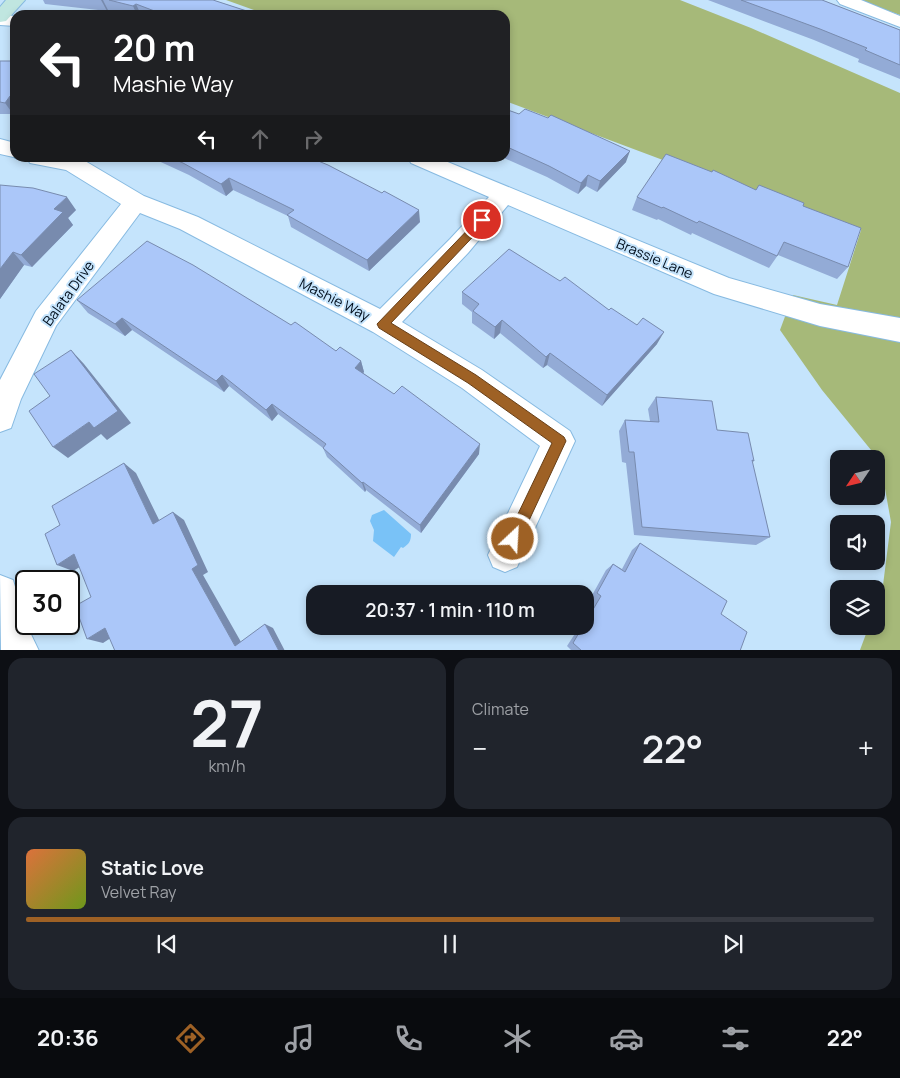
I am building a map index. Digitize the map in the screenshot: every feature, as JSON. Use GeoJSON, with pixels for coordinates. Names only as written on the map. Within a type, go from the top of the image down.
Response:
{"type":"FeatureCollection","features":[{"type":"Feature","properties":{"kind":"street"},"geometry":{"type":"LineString","coordinates":[[0,19],[16,0]]}},
{"type":"Feature","properties":{"kind":"street"},"geometry":{"type":"LineString","coordinates":[[846,0],[900,22]]}},
{"type":"Feature","properties":{"kind":"street","name":"Mashie Way"},"geometry":{"type":"LineString","coordinates":[[61,162],[72,164],[136,202],[189,224],[383,324],[472,379],[559,441],[505,555]]}},
{"type":"Feature","properties":{"kind":"street","name":"Brassie Lane"},"geometry":{"type":"LineString","coordinates":[[429,162],[723,287],[820,315],[900,330]]}},
{"type":"Feature","properties":{"kind":"street"},"geometry":{"type":"LineString","coordinates":[[383,324],[459,246],[505,194]]}},
{"type":"Feature","properties":{"kind":"street","name":"Balata Drive"},"geometry":{"type":"LineString","coordinates":[[0,418],[6,398],[46,319],[136,202]]}},
{"type":"Feature","properties":{"kind":"street"},"geometry":{"type":"LineString","coordinates":[[0,593],[1,603],[20,650]]}},
{"type":"Feature","properties":{"kind":"green space"},"geometry":{"type":"Polygon","coordinates":[[[226,0],[680,0],[751,28],[900,93],[900,650],[860,650],[866,635],[885,635],[884,580],[891,522],[885,489],[885,450],[871,450],[822,390],[780,330],[793,295],[837,305],[861,230],[743,190],[510,103],[510,10],[254,10],[226,0]]]}},
{"type":"Feature","properties":{"kind":"green space"},"geometry":{"type":"Polygon","coordinates":[[[859,0],[900,0],[900,15],[859,0]]]}},
{"type":"Feature","properties":{"kind":"water"},"geometry":{"type":"Polygon","coordinates":[[[384,510],[411,534],[408,544],[403,548],[401,547],[394,557],[373,541],[374,530],[370,521],[372,515],[384,510]]]}},
{"type":"Feature","properties":{"kind":"building"},"geometry":{"type":"Polygon","coordinates":[[[109,0],[213,0],[244,10],[152,10],[136,4],[133,6],[109,0]]]}},
{"type":"Feature","properties":{"kind":"building"},"geometry":{"type":"Polygon","coordinates":[[[741,0],[822,0],[900,30],[900,65],[865,50],[867,48],[741,0]]]}},
{"type":"Feature","properties":{"kind":"building"},"geometry":{"type":"Polygon","coordinates":[[[0,61],[10,61],[10,96],[5,103],[0,102],[0,61]]]}},
{"type":"Feature","properties":{"kind":"building"},"geometry":{"type":"Polygon","coordinates":[[[525,109],[548,118],[551,115],[630,151],[600,181],[588,175],[581,183],[510,148],[510,111],[519,114],[525,109]]]}},
{"type":"Feature","properties":{"kind":"building"},"geometry":{"type":"Polygon","coordinates":[[[666,154],[712,172],[713,170],[756,190],[759,185],[804,203],[803,206],[861,228],[848,267],[784,242],[777,256],[699,221],[697,223],[637,197],[666,154]]]}},
{"type":"Feature","properties":{"kind":"building"},"geometry":{"type":"Polygon","coordinates":[[[181,162],[321,162],[382,193],[384,191],[419,210],[367,260],[287,215],[294,210],[229,178],[221,184],[181,162]]]}},
{"type":"Feature","properties":{"kind":"building"},"geometry":{"type":"Polygon","coordinates":[[[0,185],[33,188],[67,197],[54,209],[63,212],[21,255],[13,252],[0,269],[0,185]]]}},
{"type":"Feature","properties":{"kind":"building"},"geometry":{"type":"Polygon","coordinates":[[[147,241],[193,265],[291,325],[295,322],[336,351],[340,347],[361,361],[355,368],[394,394],[402,386],[480,444],[420,525],[362,483],[323,448],[326,444],[272,404],[266,410],[222,375],[216,381],[122,318],[115,324],[77,300],[147,241]]]}},
{"type":"Feature","properties":{"kind":"building"},"geometry":{"type":"Polygon","coordinates":[[[509,249],[560,281],[565,277],[609,310],[611,308],[637,325],[643,318],[664,332],[607,395],[550,353],[546,357],[502,320],[495,327],[473,311],[479,304],[462,292],[509,249]]]}},
{"type":"Feature","properties":{"kind":"building"},"geometry":{"type":"Polygon","coordinates":[[[71,350],[118,411],[94,428],[89,422],[53,447],[29,411],[50,396],[34,374],[71,350]]]}},
{"type":"Feature","properties":{"kind":"building"},"geometry":{"type":"Polygon","coordinates":[[[656,397],[712,401],[717,430],[748,433],[754,461],[752,460],[770,537],[642,527],[634,452],[629,452],[625,420],[659,422],[656,397]]]}},
{"type":"Feature","properties":{"kind":"building"},"geometry":{"type":"Polygon","coordinates":[[[124,463],[153,524],[173,512],[198,565],[192,569],[235,646],[265,624],[278,650],[115,650],[105,628],[87,639],[80,620],[80,603],[91,597],[74,554],[57,565],[45,534],[60,525],[52,506],[124,463]]]}},
{"type":"Feature","properties":{"kind":"building"},"geometry":{"type":"Polygon","coordinates":[[[640,543],[727,601],[721,614],[747,632],[740,650],[581,650],[573,643],[578,635],[594,635],[594,608],[601,596],[597,593],[613,564],[625,572],[640,543]]]}},
{"type":"Feature","properties":{"kind":"route"},"geometry":{"type":"LineString","coordinates":[[482,220],[383,324],[472,379],[535,422],[559,441],[513,539]]}}]}
